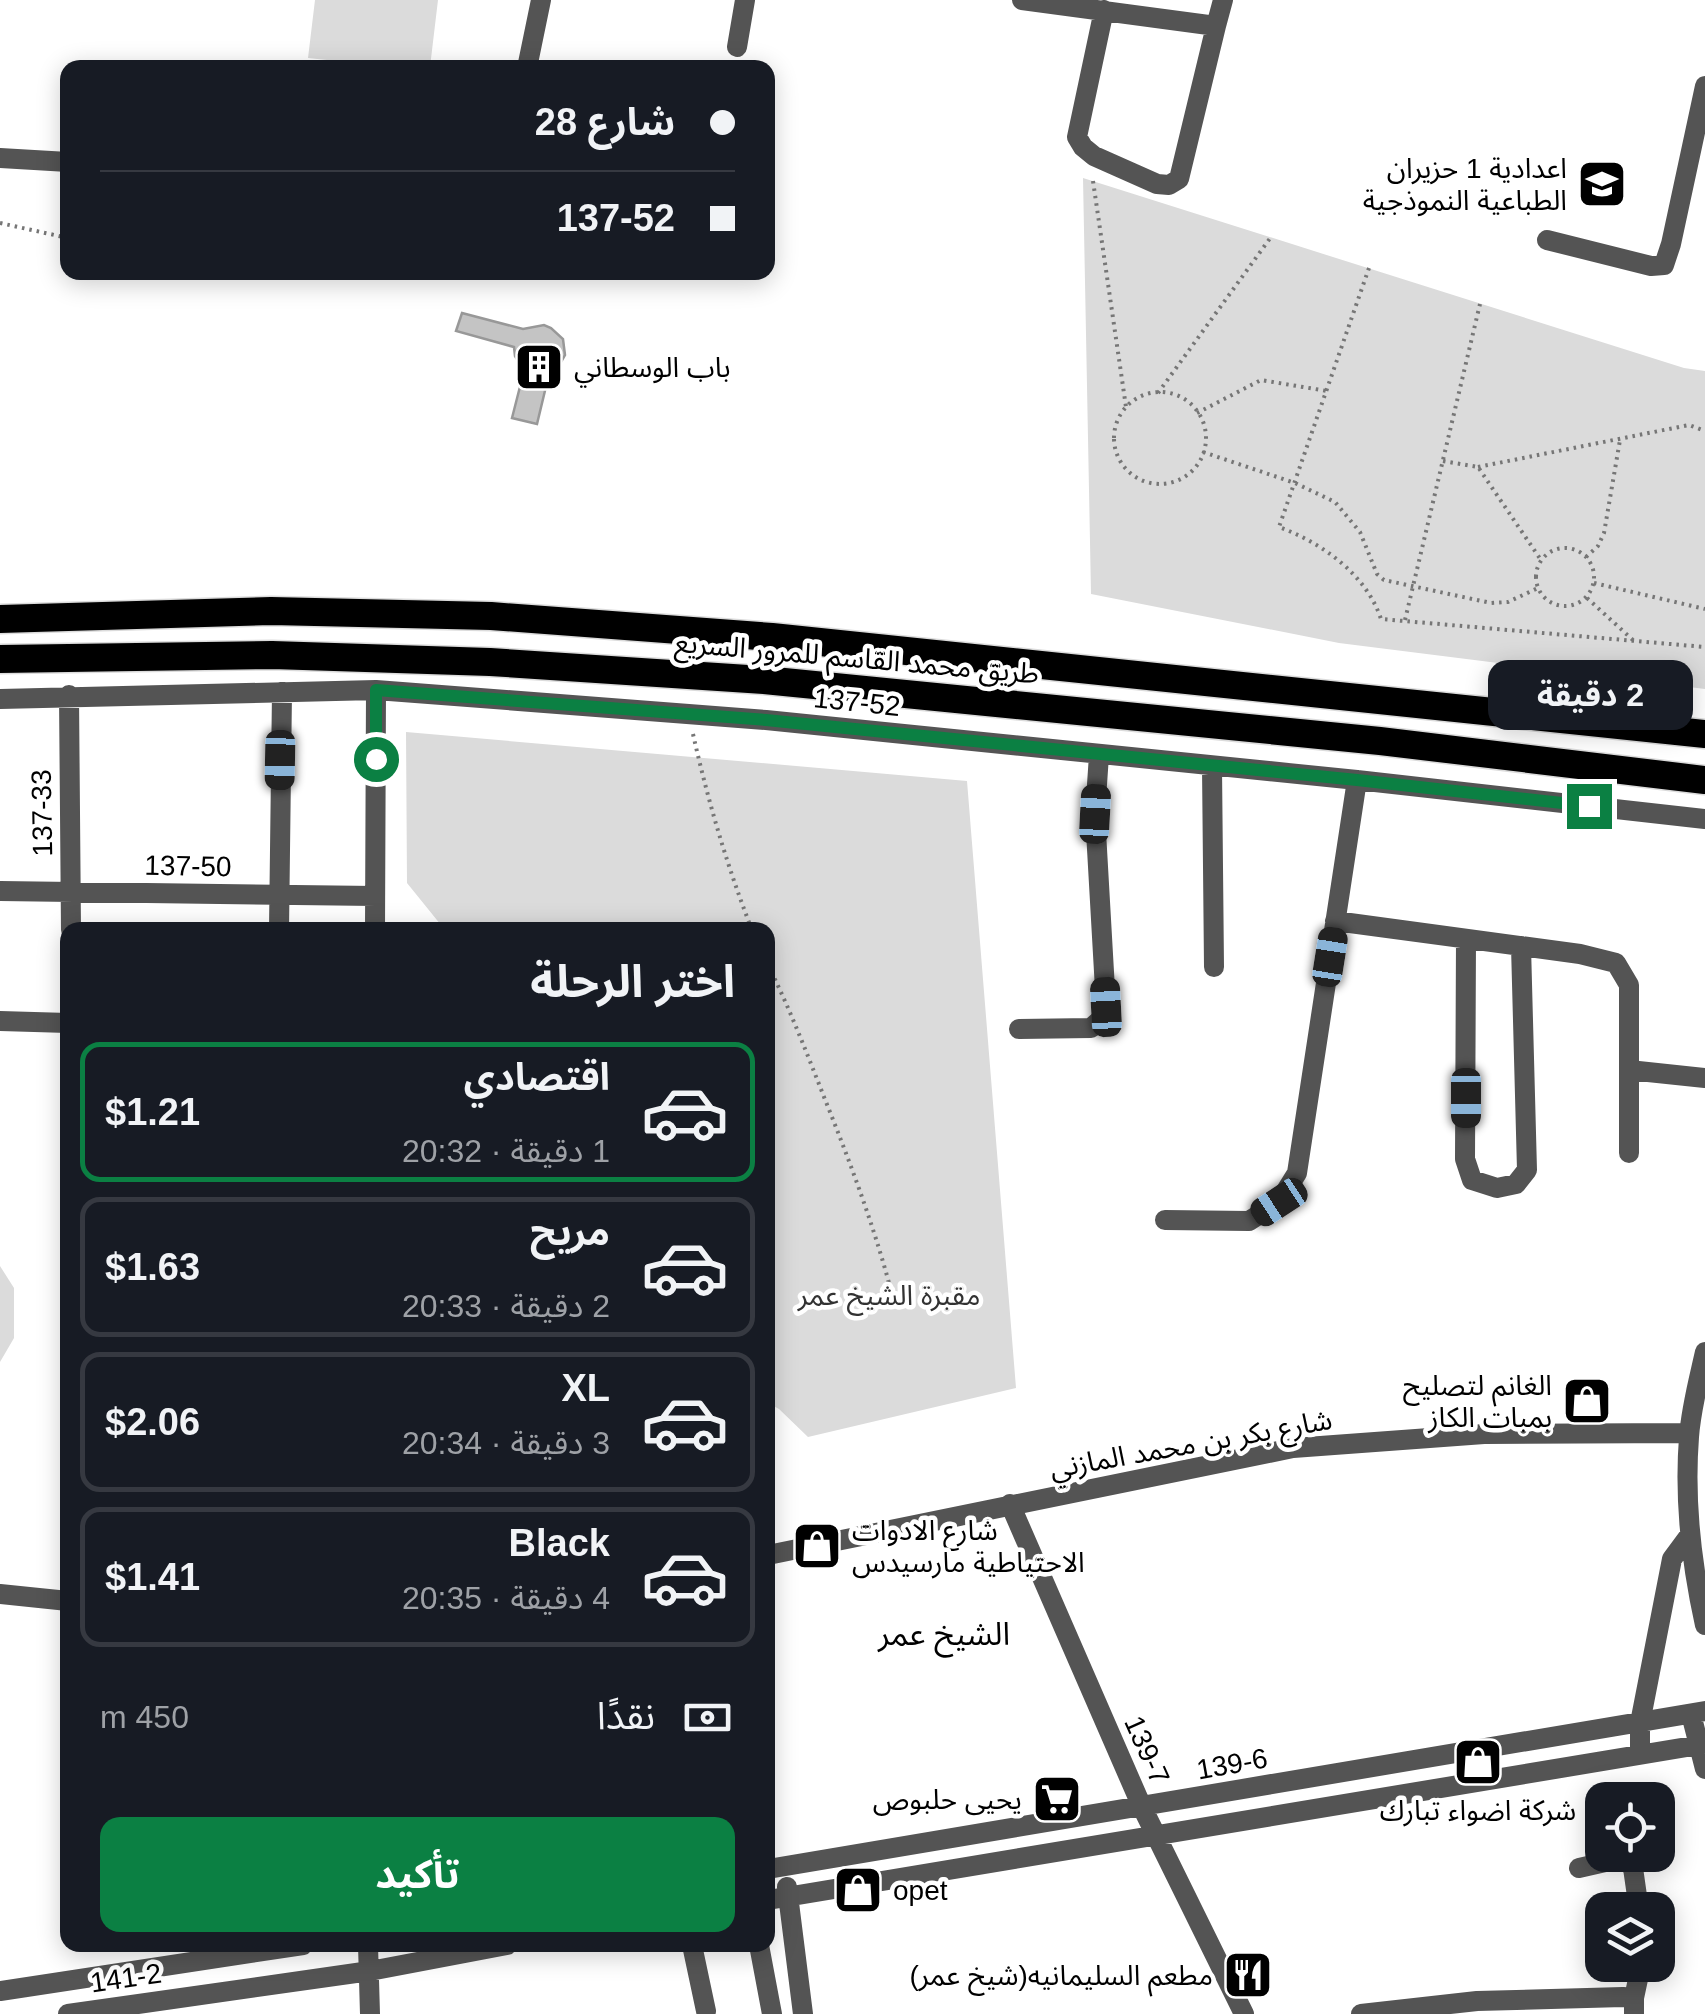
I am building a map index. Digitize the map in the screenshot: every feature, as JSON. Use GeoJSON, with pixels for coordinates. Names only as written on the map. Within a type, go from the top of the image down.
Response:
{"type":"FeatureCollection","features":[{"type":"Feature","properties":{"kind":"highway","name":"طريق محمد القاسم للمرور السريع"},"geometry":{"type":"LineString","coordinates":[[0,619],[271,611],[492,616],[772,637],[1705,734]]}},
{"type":"Feature","properties":{"kind":"highway","name":"طريق محمد القاسم للمرور السريع"},"geometry":{"type":"LineString","coordinates":[[0,659],[292,656],[490,662],[764,680],[1380,741],[1705,780]]}},
{"type":"Feature","properties":{"kind":"street"},"geometry":{"type":"LineString","coordinates":[[529,60],[541,0]]}},
{"type":"Feature","properties":{"kind":"street"},"geometry":{"type":"LineString","coordinates":[[737,47],[745,0]]}},
{"type":"Feature","properties":{"kind":"street"},"geometry":{"type":"LineString","coordinates":[[1022,0],[1216,26]]}},
{"type":"Feature","properties":{"kind":"street"},"geometry":{"type":"LineString","coordinates":[[1104,10],[1077,137],[1094,156],[1157,184],[1170,185],[1179,179],[1222,0]]}},
{"type":"Feature","properties":{"kind":"street"},"geometry":{"type":"LineString","coordinates":[[1547,240],[1651,266],[1664,265],[1705,86]]}},
{"type":"Feature","properties":{"kind":"street"},"geometry":{"type":"LineString","coordinates":[[0,158],[60,162]]}},
{"type":"Feature","properties":{"kind":"street"},"geometry":{"type":"LineString","coordinates":[[375,922],[376,690]]}},
{"type":"Feature","properties":{"kind":"street","name":"137-52"},"geometry":{"type":"LineString","coordinates":[[0,699],[376,690],[688,714],[1357,780],[1705,820]]}},
{"type":"Feature","properties":{"kind":"street"},"geometry":{"type":"LineString","coordinates":[[279,922],[282,692]]}},
{"type":"Feature","properties":{"kind":"street","name":"137-33"},"geometry":{"type":"LineString","coordinates":[[69,695],[71,922]]}},
{"type":"Feature","properties":{"kind":"street"},"geometry":{"type":"LineString","coordinates":[[1018,1029],[1091,1028],[1106,1007],[1095,814],[1099,755]]}},
{"type":"Feature","properties":{"kind":"street"},"geometry":{"type":"LineString","coordinates":[[1212,767],[1214,967]]}},
{"type":"Feature","properties":{"kind":"street"},"geometry":{"type":"LineString","coordinates":[[1165,1220],[1249,1221],[1279,1202],[1297,1173],[1357,780]]}},
{"type":"Feature","properties":{"kind":"street","name":"137-50"},"geometry":{"type":"LineString","coordinates":[[0,891],[375,896]]}},
{"type":"Feature","properties":{"kind":"street"},"geometry":{"type":"LineString","coordinates":[[1335,921],[1580,954],[1616,963],[1629,986],[1630,1153]]}},
{"type":"Feature","properties":{"kind":"street"},"geometry":{"type":"LineString","coordinates":[[1466,939],[1465,1158],[1472,1180],[1497,1188],[1516,1184],[1526,1170],[1521,946]]}},
{"type":"Feature","properties":{"kind":"street"},"geometry":{"type":"LineString","coordinates":[[0,1021],[60,1023]]}},
{"type":"Feature","properties":{"kind":"street"},"geometry":{"type":"LineString","coordinates":[[1629,1070],[1705,1078]]}},
{"type":"Feature","properties":{"kind":"street"},"geometry":{"type":"LineString","coordinates":[[1705,1352],[1689,1432],[1696,1487],[1689,1536],[1705,1624]]}},
{"type":"Feature","properties":{"kind":"street","name":"شارع بكر بن محمد المازني"},"geometry":{"type":"LineString","coordinates":[[775,1553],[1293,1448],[1484,1434],[1689,1432]]}},
{"type":"Feature","properties":{"kind":"street","name":"139-7"},"geometry":{"type":"LineString","coordinates":[[1010,1504],[1142,1808],[1244,2014]]}},
{"type":"Feature","properties":{"kind":"street"},"geometry":{"type":"LineString","coordinates":[[1640,1754],[1640,1722],[1672,1559],[1689,1536]]}},
{"type":"Feature","properties":{"kind":"street"},"geometry":{"type":"LineString","coordinates":[[0,1594],[60,1600]]}},
{"type":"Feature","properties":{"kind":"street"},"geometry":{"type":"LineString","coordinates":[[1698,1713],[1699,1745],[1705,1768]]}},
{"type":"Feature","properties":{"kind":"street","name":"139-6"},"geometry":{"type":"LineString","coordinates":[[776,1868],[1698,1713]]}},
{"type":"Feature","properties":{"kind":"street","name":"139-6"},"geometry":{"type":"LineString","coordinates":[[778,1898],[1699,1745]]}},
{"type":"Feature","properties":{"kind":"street"},"geometry":{"type":"LineString","coordinates":[[1579,1868],[1623,1858],[1633,1868],[1636,1892]]}},
{"type":"Feature","properties":{"kind":"street"},"geometry":{"type":"LineString","coordinates":[[776,1868],[778,1898],[803,2014]]}},
{"type":"Feature","properties":{"kind":"street","name":"141-2"},"geometry":{"type":"LineString","coordinates":[[0,1991],[257,1952]]}},
{"type":"Feature","properties":{"kind":"street"},"geometry":{"type":"LineString","coordinates":[[369,1952],[370,2014]]}},
{"type":"Feature","properties":{"kind":"street"},"geometry":{"type":"LineString","coordinates":[[370,1971],[471,1952]]}},
{"type":"Feature","properties":{"kind":"street"},"geometry":{"type":"LineString","coordinates":[[694,1952],[706,2010]]}},
{"type":"Feature","properties":{"kind":"street"},"geometry":{"type":"LineString","coordinates":[[761,1952],[772,2014]]}},
{"type":"Feature","properties":{"kind":"street","name":"141-2"},"geometry":{"type":"LineString","coordinates":[[68,2014],[370,1971]]}},
{"type":"Feature","properties":{"kind":"street"},"geometry":{"type":"LineString","coordinates":[[1361,2014],[1477,2002],[1634,2006]]}},
{"type":"Feature","properties":{"kind":"path"},"geometry":{"type":"LineString","coordinates":[[1093,181],[1126,407]]}},
{"type":"Feature","properties":{"kind":"path"},"geometry":{"type":"LineString","coordinates":[[0,223],[60,236]]}},
{"type":"Feature","properties":{"kind":"path"},"geometry":{"type":"LineString","coordinates":[[1158,393],[1271,237]]}},
{"type":"Feature","properties":{"kind":"path"},"geometry":{"type":"LineString","coordinates":[[1370,268],[1279,527],[1305,536],[1345,567],[1373,597],[1382,619],[1705,647]]}},
{"type":"Feature","properties":{"kind":"path"},"geometry":{"type":"LineString","coordinates":[[1404,621],[1480,304]]}},
{"type":"Feature","properties":{"kind":"path"},"geometry":{"type":"LineString","coordinates":[[1197,412],[1261,380],[1327,391]]}},
{"type":"Feature","properties":{"kind":"path"},"geometry":{"type":"LineString","coordinates":[[1158,393],[1181,397],[1197,412],[1205,432],[1200,461],[1177,481],[1162,484],[1146,483],[1132,476],[1115,451],[1114,435],[1117,420],[1126,407],[1138,398],[1158,393]]}},
{"type":"Feature","properties":{"kind":"path"},"geometry":{"type":"LineString","coordinates":[[1443,461],[1478,467],[1689,426],[1705,432]]}},
{"type":"Feature","properties":{"kind":"path"},"geometry":{"type":"LineString","coordinates":[[1586,557],[1604,533],[1620,439]]}},
{"type":"Feature","properties":{"kind":"path"},"geometry":{"type":"LineString","coordinates":[[1203,452],[1335,502],[1367,545],[1377,574],[1384,580],[1491,602],[1508,602],[1538,588]]}},
{"type":"Feature","properties":{"kind":"path"},"geometry":{"type":"LineString","coordinates":[[1478,467],[1541,560]]}},
{"type":"Feature","properties":{"kind":"path"},"geometry":{"type":"LineString","coordinates":[[1566,548],[1586,557],[1594,570],[1594,583],[1586,598],[1579,604],[1560,606],[1543,597],[1536,579],[1541,560],[1548,553],[1566,548]]}},
{"type":"Feature","properties":{"kind":"path"},"geometry":{"type":"LineString","coordinates":[[1594,583],[1705,610]]}},
{"type":"Feature","properties":{"kind":"path"},"geometry":{"type":"LineString","coordinates":[[1586,598],[1634,641]]}},
{"type":"Feature","properties":{"kind":"path"},"geometry":{"type":"LineString","coordinates":[[688,714],[720,839],[749,922]]}},
{"type":"Feature","properties":{"kind":"path"},"geometry":{"type":"LineString","coordinates":[[775,979],[872,1224],[893,1298]]}},
{"type":"Feature","properties":{"kind":"green space"},"geometry":{"type":"Polygon","coordinates":[[[315,0],[438,0],[431,60],[308,58],[315,0]]]}},
{"type":"Feature","properties":{"kind":"green space"},"geometry":{"type":"Polygon","coordinates":[[[1083,178],[1684,368],[1705,371],[1705,689],[1339,643],[1091,594],[1083,178]]]}},
{"type":"Feature","properties":{"kind":"green space","name":"مقبرة الشيخ عمر"},"geometry":{"type":"Polygon","coordinates":[[[406,732],[967,781],[1016,1388],[808,1437],[775,1407],[775,922],[439,922],[407,883],[406,732]]]}},
{"type":"Feature","properties":{"kind":"green space"},"geometry":{"type":"Polygon","coordinates":[[[0,1266],[14,1288],[14,1338],[0,1362],[0,1266]]]}},
{"type":"Feature","properties":{"kind":"building","name":"باب الوسطاني"},"geometry":{"type":"Polygon","coordinates":[[[462,313],[523,329],[544,325],[563,339],[565,355],[549,374],[537,424],[512,418],[524,371],[514,347],[456,331],[462,313]]]}},
{"type":"Feature","properties":{"kind":"place","name":"اعدادية 1 حزيران الطباعية النموذجية"},"geometry":{"type":"Point","coordinates":[1602,184]}},
{"type":"Feature","properties":{"kind":"place","name":"باب الوسطاني"},"geometry":{"type":"Point","coordinates":[539,367]}},
{"type":"Feature","properties":{"kind":"place","name":"الغانم لتصليح بمبات الكاز"},"geometry":{"type":"Point","coordinates":[1587,1401]}},
{"type":"Feature","properties":{"kind":"place","name":"شارع الادوات الاحتياطية مارسيدس"},"geometry":{"type":"Point","coordinates":[817,1546]}},
{"type":"Feature","properties":{"kind":"place","name":"شركة اضواء تبارك"},"geometry":{"type":"Point","coordinates":[1478,1762]}},
{"type":"Feature","properties":{"kind":"place","name":"يحيى حلبوص"},"geometry":{"type":"Point","coordinates":[1057,1799]}},
{"type":"Feature","properties":{"kind":"place","name":"opet"},"geometry":{"type":"Point","coordinates":[858,1890]}},
{"type":"Feature","properties":{"kind":"place","name":"مطعم السليمانيه(شيخ عمر)"},"geometry":{"type":"Point","coordinates":[1248,1975]}},
{"type":"Feature","properties":{"kind":"district","name":"الشيخ عمر"},"geometry":{"type":"Point","coordinates":[944,1634]}},
{"type":"Feature","properties":{"kind":"route"},"geometry":{"type":"LineString","coordinates":[[376,759],[376,690],[766,720],[1589,806]]}}]}
